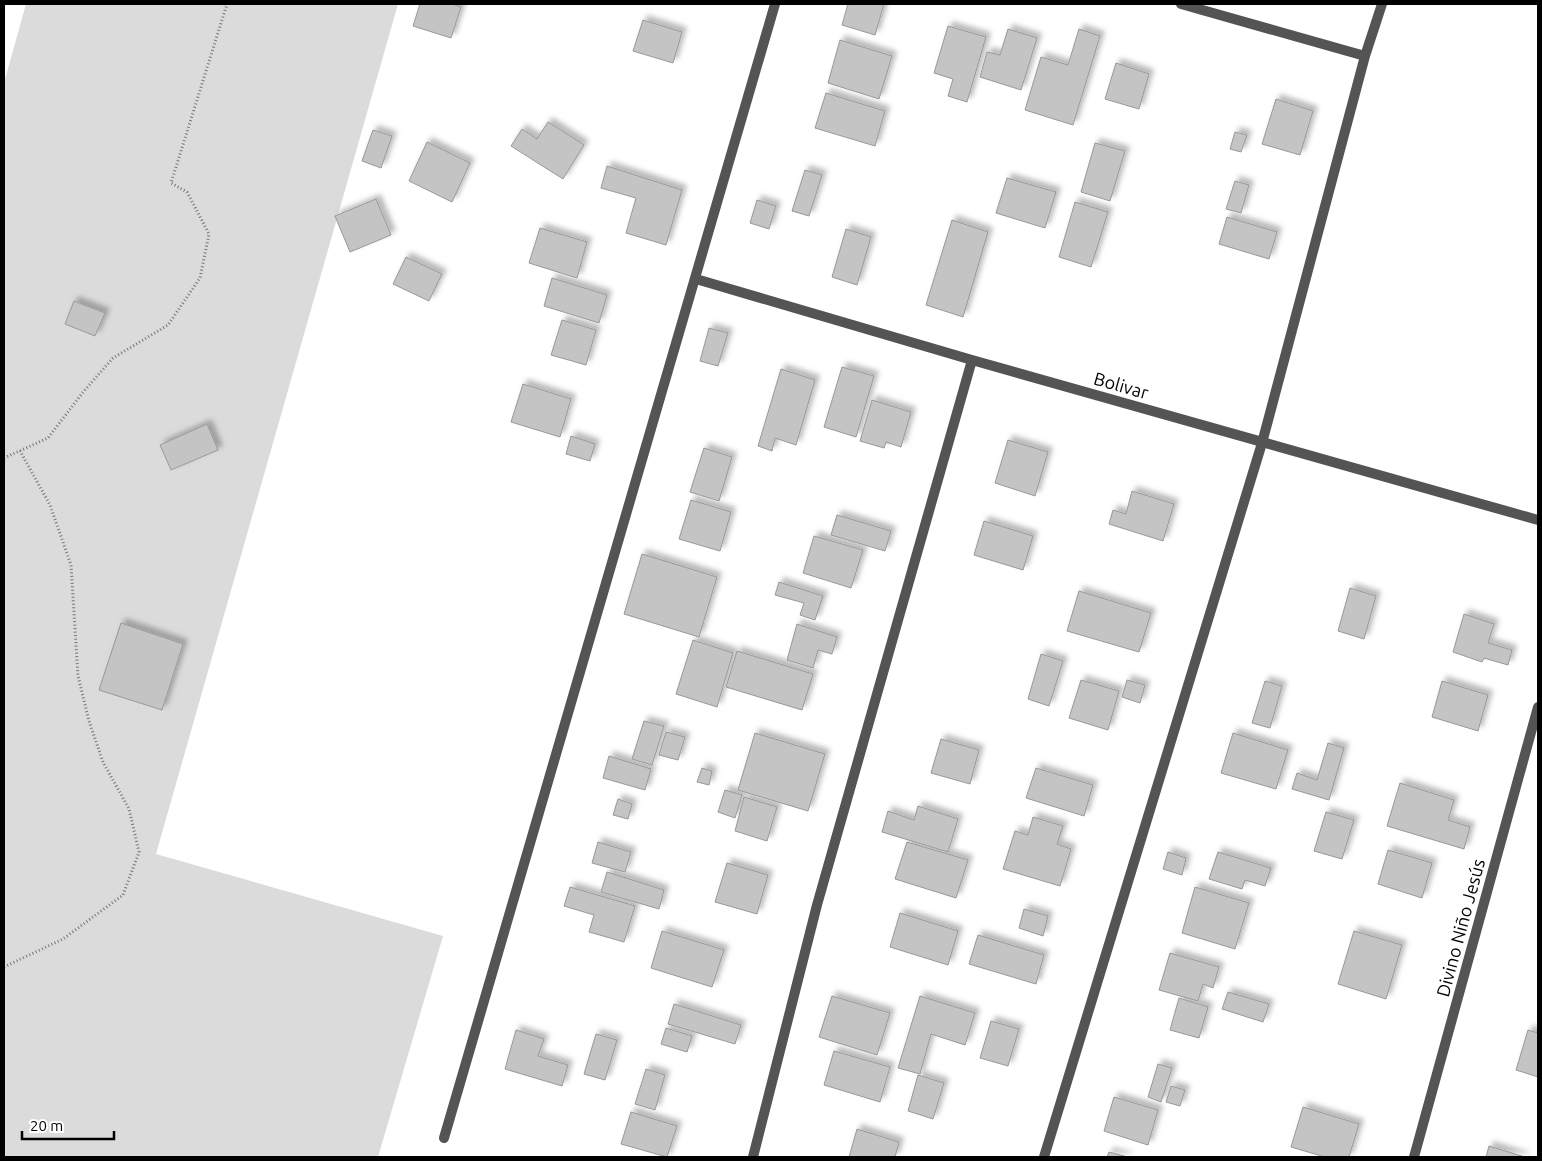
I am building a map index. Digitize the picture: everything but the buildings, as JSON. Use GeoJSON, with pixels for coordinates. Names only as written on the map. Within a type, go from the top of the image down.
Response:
{"type":"FeatureCollection","features":[{"type":"Feature","properties":{"kind":"street"},"geometry":{"type":"LineString","coordinates":[[444,1138],[775,4]]}},
{"type":"Feature","properties":{"kind":"street"},"geometry":{"type":"LineString","coordinates":[[1181,4],[1365,56]]}},
{"type":"Feature","properties":{"kind":"street"},"geometry":{"type":"LineString","coordinates":[[1044,1157],[1262,443],[1365,56],[1382,4]]}},
{"type":"Feature","properties":{"kind":"street","name":"Bolivar"},"geometry":{"type":"LineString","coordinates":[[696,279],[972,360],[1538,520]]}},
{"type":"Feature","properties":{"kind":"street"},"geometry":{"type":"LineString","coordinates":[[753,1157],[816,905],[972,360]]}},
{"type":"Feature","properties":{"kind":"street","name":"Divino Niño Jesús"},"geometry":{"type":"LineString","coordinates":[[1414,1157],[1538,707]]}},
{"type":"Feature","properties":{"kind":"path"},"geometry":{"type":"LineString","coordinates":[[4,458],[48,438],[84,391],[113,358],[168,325],[200,278],[209,234],[187,192],[171,183],[227,4]]}},
{"type":"Feature","properties":{"kind":"path"},"geometry":{"type":"LineString","coordinates":[[4,967],[63,939],[123,895],[139,852],[129,809],[103,762],[89,721],[78,676],[71,565],[50,505],[20,451]]}},
{"type":"Feature","properties":{"kind":"shaded area"},"geometry":{"type":"Polygon","coordinates":[[[26,4],[398,4],[156,854],[443,936],[378,1157],[4,1157],[4,83],[26,4]],[[74,301],[65,324],[95,336],[104,313],[74,301]],[[207,425],[160,445],[171,470],[218,450],[207,425]],[[183,644],[99,690],[162,710],[183,644]]]}}]}
